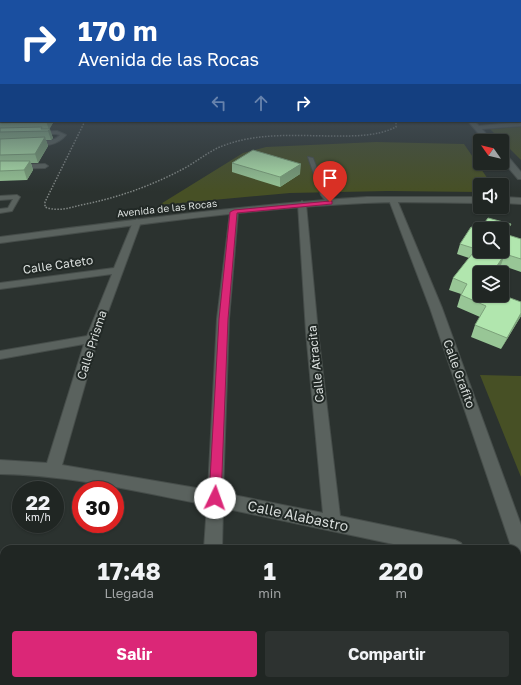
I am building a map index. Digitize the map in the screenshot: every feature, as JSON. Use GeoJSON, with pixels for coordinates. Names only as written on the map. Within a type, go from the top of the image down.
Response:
{"type":"FeatureCollection","features":[{"type":"Feature","properties":{"kind":"street"},"geometry":{"type":"LineString","coordinates":[[509,163],[521,176]]}},
{"type":"Feature","properties":{"kind":"street","name":"Avenida de las Rocas"},"geometry":{"type":"LineString","coordinates":[[0,240],[137,222],[302,204],[393,200],[473,200]]}},
{"type":"Feature","properties":{"kind":"street","name":"Calle Grafito"},"geometry":{"type":"LineString","coordinates":[[393,200],[436,308],[520,545]]}},
{"type":"Feature","properties":{"kind":"street"},"geometry":{"type":"LineString","coordinates":[[509,200],[521,201]]}},
{"type":"Feature","properties":{"kind":"street","name":"Calle Atracita"},"geometry":{"type":"LineString","coordinates":[[302,204],[312,332],[332,523]]}},
{"type":"Feature","properties":{"kind":"street"},"geometry":{"type":"LineString","coordinates":[[213,545],[223,319],[234,212]]}},
{"type":"Feature","properties":{"kind":"street","name":"Calle Prisma"},"geometry":{"type":"LineString","coordinates":[[53,470],[92,339],[137,222]]}},
{"type":"Feature","properties":{"kind":"street","name":"Calle Cateto"},"geometry":{"type":"LineString","coordinates":[[0,286],[119,270]]}},
{"type":"Feature","properties":{"kind":"street"},"geometry":{"type":"LineString","coordinates":[[0,355],[92,339]]}},
{"type":"Feature","properties":{"kind":"street","name":"Calle Alabastro"},"geometry":{"type":"LineString","coordinates":[[0,467],[22,467],[53,470],[215,498],[436,545]]}},
{"type":"Feature","properties":{"kind":"lane"},"geometry":{"type":"LineString","coordinates":[[30,143],[52,143],[60,140],[63,135],[57,132],[36,133]]}},
{"type":"Feature","properties":{"kind":"lane"},"geometry":{"type":"LineString","coordinates":[[310,158],[324,195],[330,202]]}},
{"type":"Feature","properties":{"kind":"lane"},"geometry":{"type":"LineString","coordinates":[[0,167],[45,166]]}},
{"type":"Feature","properties":{"kind":"lane"},"geometry":{"type":"LineString","coordinates":[[0,198],[17,198],[10,210],[0,211]]}},
{"type":"Feature","properties":{"kind":"path"},"geometry":{"type":"LineString","coordinates":[[81,129],[45,202],[45,207],[48,209],[57,210],[117,198],[136,192],[188,166],[204,154],[238,140],[285,136],[354,135],[387,132],[392,129]]}},
{"type":"Feature","properties":{"kind":"green space"},"geometry":{"type":"Polygon","coordinates":[[[490,129],[521,129],[521,160],[509,148],[509,134],[495,134],[490,129]]]}},
{"type":"Feature","properties":{"kind":"green space"},"geometry":{"type":"Polygon","coordinates":[[[376,142],[464,144],[473,157],[473,170],[482,170],[487,178],[473,178],[473,192],[388,191],[290,193],[159,205],[243,153],[266,147],[376,142]]]}},
{"type":"Feature","properties":{"kind":"green space"},"geometry":{"type":"Polygon","coordinates":[[[480,375],[521,376],[521,477],[480,375]]]}},
{"type":"Feature","properties":{"kind":"building"},"geometry":{"type":"Polygon","coordinates":[[[0,129],[50,129],[48,131],[0,132],[0,129]]]}},
{"type":"Feature","properties":{"kind":"building"},"geometry":{"type":"Polygon","coordinates":[[[45,137],[35,154],[0,155],[0,139],[45,137]]]}},
{"type":"Feature","properties":{"kind":"building"},"geometry":{"type":"Polygon","coordinates":[[[253,150],[301,164],[280,177],[232,163],[253,150]]]}},
{"type":"Feature","properties":{"kind":"building"},"geometry":{"type":"Polygon","coordinates":[[[0,161],[30,161],[24,170],[0,171],[0,161]]]}},
{"type":"Feature","properties":{"kind":"building"},"geometry":{"type":"Polygon","coordinates":[[[488,218],[503,222],[485,222],[488,218]]]}},
{"type":"Feature","properties":{"kind":"building"},"geometry":{"type":"Polygon","coordinates":[[[471,227],[473,227],[473,248],[460,244],[471,227]]]}},
{"type":"Feature","properties":{"kind":"building"},"geometry":{"type":"Polygon","coordinates":[[[509,235],[521,239],[521,259],[509,255],[509,235]]]}},
{"type":"Feature","properties":{"kind":"building"},"geometry":{"type":"Polygon","coordinates":[[[473,253],[473,258],[502,258],[497,266],[473,266],[473,300],[461,295],[467,284],[453,278],[473,253]]]}},
{"type":"Feature","properties":{"kind":"building"},"geometry":{"type":"Polygon","coordinates":[[[509,298],[521,302],[521,313],[507,338],[475,325],[486,306],[477,302],[509,302],[509,298]]]}},
{"type":"Feature","properties":{"kind":"route"},"geometry":{"type":"LineString","coordinates":[[215,498],[223,319],[234,212],[330,202]]}}]}
